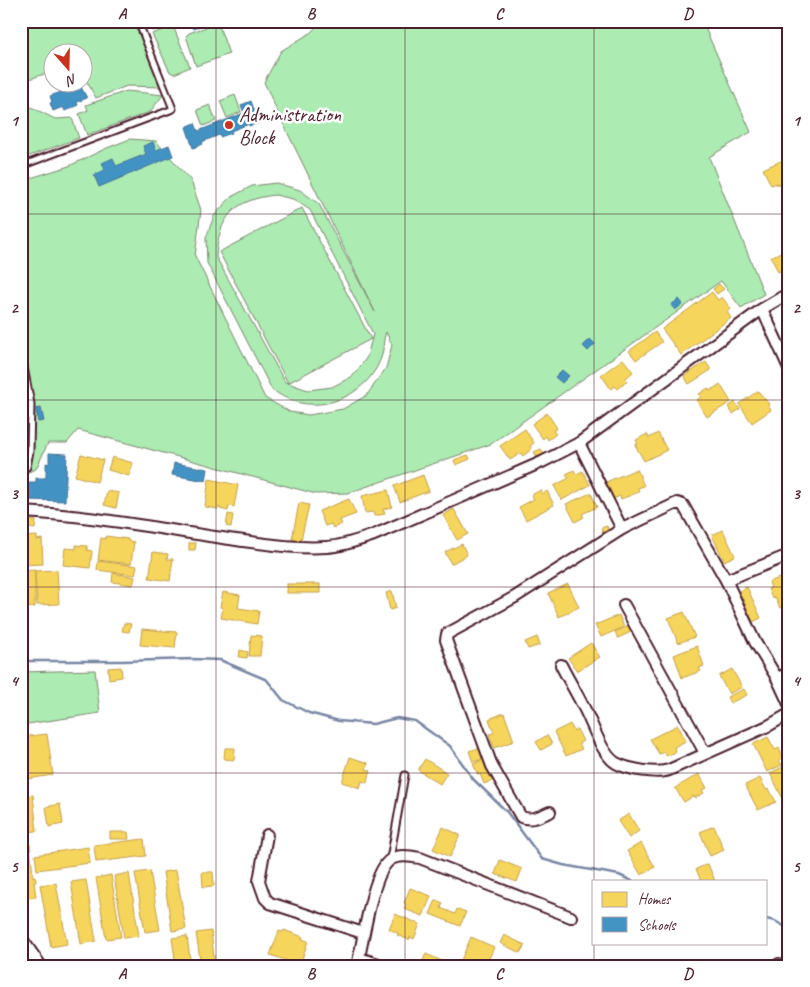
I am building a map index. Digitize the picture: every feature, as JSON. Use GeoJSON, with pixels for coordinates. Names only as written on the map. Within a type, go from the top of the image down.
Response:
{"type":"FeatureCollection","features":[{"type":"Feature","properties":{"kind":"main road"},"geometry":{"type":"LineString","coordinates":[[21,942],[38,966]]}},
{"type":"Feature","properties":{"kind":"street"},"geometry":{"type":"LineString","coordinates":[[21,512],[80,516],[206,536],[303,548],[329,547],[352,542],[374,535],[542,462],[579,443],[762,309],[789,293]]}},
{"type":"Feature","properties":{"kind":"street"},"geometry":{"type":"LineString","coordinates":[[762,309],[789,368]]}},
{"type":"Feature","properties":{"kind":"street"},"geometry":{"type":"LineString","coordinates":[[579,443],[622,529]]}},
{"type":"Feature","properties":{"kind":"street"},"geometry":{"type":"LineString","coordinates":[[550,812],[534,819],[527,820],[521,817],[500,783],[446,640],[447,634],[515,597],[622,529],[677,503],[681,504],[726,580],[755,642],[777,678],[789,704]]}},
{"type":"Feature","properties":{"kind":"street"},"geometry":{"type":"LineString","coordinates":[[726,580],[789,555]]}},
{"type":"Feature","properties":{"kind":"street"},"geometry":{"type":"LineString","coordinates":[[624,605],[705,753]]}},
{"type":"Feature","properties":{"kind":"street"},"geometry":{"type":"LineString","coordinates":[[561,665],[605,750],[616,763],[635,769],[660,773],[768,726],[789,714]]}},
{"type":"Feature","properties":{"kind":"street"},"geometry":{"type":"LineString","coordinates":[[777,678],[789,673]]}},
{"type":"Feature","properties":{"kind":"street"},"geometry":{"type":"LineString","coordinates":[[266,835],[259,881],[265,898],[270,903],[363,933]]}},
{"type":"Feature","properties":{"kind":"street"},"geometry":{"type":"LineString","coordinates":[[385,966],[358,962],[363,933],[380,873],[390,860],[404,855],[420,858],[571,917]]}},
{"type":"Feature","properties":{"kind":"street"},"geometry":{"type":"LineString","coordinates":[[776,966],[779,964],[789,966]]}},
{"type":"Feature","properties":{"kind":"lane"},"geometry":{"type":"LineString","coordinates":[[21,166],[173,109],[138,21]]}},
{"type":"Feature","properties":{"kind":"lane"},"geometry":{"type":"LineString","coordinates":[[21,351],[31,404],[30,451],[27,467]]}},
{"type":"Feature","properties":{"kind":"lane"},"geometry":{"type":"LineString","coordinates":[[390,860],[405,775]]}},
{"type":"Feature","properties":{"kind":"green space"},"geometry":{"type":"Polygon","coordinates":[[[21,21],[133,21],[162,82],[162,87],[127,86],[96,98],[92,91],[92,42],[42,42],[42,75],[21,82],[21,21]]]}},
{"type":"Feature","properties":{"kind":"green space"},"geometry":{"type":"Polygon","coordinates":[[[322,21],[702,21],[751,132],[709,157],[764,294],[741,308],[721,281],[491,444],[348,493],[316,494],[78,430],[67,443],[48,443],[36,469],[21,475],[21,181],[69,166],[130,139],[156,141],[191,181],[201,210],[195,256],[265,398],[290,412],[309,415],[343,409],[367,395],[386,368],[392,345],[386,332],[382,355],[376,368],[369,379],[347,396],[321,404],[307,404],[290,400],[280,395],[272,390],[207,263],[206,238],[214,216],[231,197],[252,186],[276,183],[300,190],[319,204],[375,312],[264,82],[281,51],[310,33],[322,21]],[[275,195],[261,197],[239,206],[231,212],[221,231],[216,257],[285,382],[308,390],[332,387],[353,376],[367,357],[373,334],[310,210],[293,199],[275,195]]]}},
{"type":"Feature","properties":{"kind":"green space"},"geometry":{"type":"Polygon","coordinates":[[[218,23],[229,54],[196,66],[186,36],[189,33],[218,23]]]}},
{"type":"Feature","properties":{"kind":"green space"},"geometry":{"type":"Polygon","coordinates":[[[173,26],[190,67],[174,74],[170,72],[152,34],[173,26]]]}},
{"type":"Feature","properties":{"kind":"green space"},"geometry":{"type":"Polygon","coordinates":[[[127,91],[163,95],[150,112],[87,135],[79,114],[88,110],[86,105],[127,91]]]}},
{"type":"Feature","properties":{"kind":"green space"},"geometry":{"type":"Polygon","coordinates":[[[235,95],[241,112],[227,118],[220,101],[235,95]]]}},
{"type":"Feature","properties":{"kind":"green space"},"geometry":{"type":"Polygon","coordinates":[[[21,99],[23,103],[55,119],[72,118],[79,138],[21,159],[21,99]]]}},
{"type":"Feature","properties":{"kind":"green space"},"geometry":{"type":"Polygon","coordinates":[[[210,105],[216,121],[203,126],[197,110],[210,105]]]}},
{"type":"Feature","properties":{"kind":"green space"},"geometry":{"type":"Polygon","coordinates":[[[302,208],[371,339],[288,383],[219,252],[302,208]]]}},
{"type":"Feature","properties":{"kind":"green space"},"geometry":{"type":"Polygon","coordinates":[[[95,670],[100,713],[21,725],[21,672],[95,670]]]}},
{"type":"Feature","properties":{"kind":"building: Homes"},"geometry":{"type":"Polygon","coordinates":[[[785,159],[789,166],[787,180],[777,185],[777,183],[771,185],[763,169],[785,159]]]}},
{"type":"Feature","properties":{"kind":"building: Homes"},"geometry":{"type":"Polygon","coordinates":[[[789,248],[789,271],[786,268],[778,272],[771,257],[789,248]]]}},
{"type":"Feature","properties":{"kind":"building: Homes"},"geometry":{"type":"Polygon","coordinates":[[[719,284],[724,289],[717,294],[713,289],[719,284]]]}},
{"type":"Feature","properties":{"kind":"building: Homes"},"geometry":{"type":"Polygon","coordinates":[[[712,292],[718,300],[722,297],[731,309],[727,312],[731,318],[681,355],[662,329],[712,292]]]}},
{"type":"Feature","properties":{"kind":"building: Homes"},"geometry":{"type":"Polygon","coordinates":[[[655,332],[662,342],[636,360],[629,351],[655,332]]]}},
{"type":"Feature","properties":{"kind":"building: Homes"},"geometry":{"type":"Polygon","coordinates":[[[623,359],[633,372],[625,379],[627,381],[617,389],[615,386],[611,389],[601,375],[623,359]]]}},
{"type":"Feature","properties":{"kind":"building: Homes"},"geometry":{"type":"Polygon","coordinates":[[[706,362],[711,370],[689,384],[684,376],[706,362]]]}},
{"type":"Feature","properties":{"kind":"building: Homes"},"geometry":{"type":"Polygon","coordinates":[[[720,384],[731,402],[707,417],[696,400],[701,397],[699,394],[708,388],[710,391],[720,384]]]}},
{"type":"Feature","properties":{"kind":"building: Homes"},"geometry":{"type":"Polygon","coordinates":[[[758,391],[769,404],[771,410],[752,423],[739,404],[758,391]]]}},
{"type":"Feature","properties":{"kind":"building: Homes"},"geometry":{"type":"Polygon","coordinates":[[[735,402],[740,409],[733,414],[728,407],[735,402]]]}},
{"type":"Feature","properties":{"kind":"building: Homes"},"geometry":{"type":"Polygon","coordinates":[[[547,413],[557,428],[553,431],[556,434],[548,440],[546,436],[543,439],[532,424],[547,413]]]}},
{"type":"Feature","properties":{"kind":"building: Homes"},"geometry":{"type":"Polygon","coordinates":[[[525,429],[534,443],[530,446],[532,449],[523,456],[521,453],[510,460],[500,446],[525,429]]]}},
{"type":"Feature","properties":{"kind":"building: Homes"},"geometry":{"type":"Polygon","coordinates":[[[658,433],[667,450],[644,461],[635,445],[638,444],[636,440],[647,434],[649,438],[658,433]]]}},
{"type":"Feature","properties":{"kind":"building: Homes"},"geometry":{"type":"Polygon","coordinates":[[[541,449],[544,454],[537,457],[534,452],[541,449]]]}},
{"type":"Feature","properties":{"kind":"building: Homes"},"geometry":{"type":"Polygon","coordinates":[[[81,454],[103,460],[97,482],[75,476],[81,454]]]}},
{"type":"Feature","properties":{"kind":"building: Homes"},"geometry":{"type":"Polygon","coordinates":[[[468,455],[470,459],[456,465],[454,460],[468,455]]]}},
{"type":"Feature","properties":{"kind":"building: Homes"},"geometry":{"type":"Polygon","coordinates":[[[112,457],[133,463],[129,476],[108,470],[112,457]]]}},
{"type":"Feature","properties":{"kind":"building: Homes"},"geometry":{"type":"Polygon","coordinates":[[[637,469],[644,486],[638,488],[639,492],[621,499],[620,496],[613,499],[606,482],[637,469]]]}},
{"type":"Feature","properties":{"kind":"building: Homes"},"geometry":{"type":"Polygon","coordinates":[[[574,470],[576,474],[583,471],[590,485],[562,500],[554,486],[569,478],[566,474],[574,470]]]}},
{"type":"Feature","properties":{"kind":"building: Homes"},"geometry":{"type":"Polygon","coordinates":[[[423,475],[429,491],[400,502],[394,486],[423,475]]]}},
{"type":"Feature","properties":{"kind":"building: Homes"},"geometry":{"type":"Polygon","coordinates":[[[209,479],[238,485],[234,507],[229,506],[228,511],[220,509],[220,507],[218,509],[205,507],[209,479]]]}},
{"type":"Feature","properties":{"kind":"building: Homes"},"geometry":{"type":"Polygon","coordinates":[[[388,490],[392,507],[383,509],[385,514],[374,516],[373,512],[365,513],[362,496],[388,490]]]}},
{"type":"Feature","properties":{"kind":"building: Homes"},"geometry":{"type":"Polygon","coordinates":[[[541,490],[543,494],[547,491],[554,505],[526,520],[519,507],[534,499],[531,495],[541,490]]]}},
{"type":"Feature","properties":{"kind":"building: Homes"},"geometry":{"type":"Polygon","coordinates":[[[107,491],[119,493],[116,508],[104,505],[107,491]]]}},
{"type":"Feature","properties":{"kind":"building: Homes"},"geometry":{"type":"Polygon","coordinates":[[[591,493],[597,507],[582,514],[584,517],[575,522],[566,504],[591,493]]]}},
{"type":"Feature","properties":{"kind":"building: Homes"},"geometry":{"type":"Polygon","coordinates":[[[349,499],[356,514],[340,520],[342,524],[333,528],[331,524],[325,526],[319,511],[349,499]]]}},
{"type":"Feature","properties":{"kind":"building: Homes"},"geometry":{"type":"Polygon","coordinates":[[[299,503],[309,505],[301,540],[292,539],[299,503]]]}},
{"type":"Feature","properties":{"kind":"building: Homes"},"geometry":{"type":"Polygon","coordinates":[[[454,509],[468,534],[457,540],[443,515],[454,509]]]}},
{"type":"Feature","properties":{"kind":"building: Homes"},"geometry":{"type":"Polygon","coordinates":[[[228,514],[233,515],[231,527],[226,526],[228,514]]]}},
{"type":"Feature","properties":{"kind":"building: Homes"},"geometry":{"type":"Polygon","coordinates":[[[26,520],[36,521],[35,529],[24,527],[26,520]]]}},
{"type":"Feature","properties":{"kind":"building: Homes"},"geometry":{"type":"Polygon","coordinates":[[[607,526],[609,532],[604,535],[601,528],[607,526]]]}},
{"type":"Feature","properties":{"kind":"building: Homes"},"geometry":{"type":"Polygon","coordinates":[[[723,530],[735,556],[724,561],[712,535],[723,530]]]}},
{"type":"Feature","properties":{"kind":"building: Homes"},"geometry":{"type":"Polygon","coordinates":[[[37,536],[37,540],[42,539],[43,564],[21,565],[21,540],[23,540],[23,537],[37,536]]]}},
{"type":"Feature","properties":{"kind":"building: Homes"},"geometry":{"type":"Polygon","coordinates":[[[106,536],[128,539],[128,541],[134,542],[131,564],[98,560],[101,538],[105,539],[106,536]]]}},
{"type":"Feature","properties":{"kind":"building: Homes"},"geometry":{"type":"Polygon","coordinates":[[[189,543],[196,543],[195,550],[189,550],[189,543]]]}},
{"type":"Feature","properties":{"kind":"building: Homes"},"geometry":{"type":"Polygon","coordinates":[[[462,544],[467,555],[451,564],[445,552],[462,544]]]}},
{"type":"Feature","properties":{"kind":"building: Homes"},"geometry":{"type":"Polygon","coordinates":[[[76,545],[87,546],[87,550],[92,551],[90,568],[63,565],[65,548],[76,549],[76,545]]]}},
{"type":"Feature","properties":{"kind":"building: Homes"},"geometry":{"type":"Polygon","coordinates":[[[153,552],[168,554],[167,559],[173,559],[170,581],[149,578],[153,552]]]}},
{"type":"Feature","properties":{"kind":"building: Homes"},"geometry":{"type":"Polygon","coordinates":[[[98,561],[137,566],[135,575],[97,570],[98,561]]]}},
{"type":"Feature","properties":{"kind":"building: Homes"},"geometry":{"type":"Polygon","coordinates":[[[35,570],[35,607],[22,608],[21,571],[35,570]]]}},
{"type":"Feature","properties":{"kind":"building: Homes"},"geometry":{"type":"Polygon","coordinates":[[[57,570],[59,604],[37,605],[35,571],[57,570]]]}},
{"type":"Feature","properties":{"kind":"building: Homes"},"geometry":{"type":"Polygon","coordinates":[[[113,573],[135,577],[133,585],[112,582],[113,573]]]}},
{"type":"Feature","properties":{"kind":"building: Homes"},"geometry":{"type":"Polygon","coordinates":[[[782,577],[789,594],[789,605],[780,608],[775,597],[772,598],[768,589],[771,588],[769,582],[782,577]]]}},
{"type":"Feature","properties":{"kind":"building: Homes"},"geometry":{"type":"Polygon","coordinates":[[[287,584],[320,584],[320,593],[287,593],[287,584]]]}},
{"type":"Feature","properties":{"kind":"building: Homes"},"geometry":{"type":"Polygon","coordinates":[[[568,584],[579,607],[559,617],[548,593],[568,584]]]}},
{"type":"Feature","properties":{"kind":"building: Homes"},"geometry":{"type":"Polygon","coordinates":[[[747,587],[761,618],[753,622],[739,591],[747,587]]]}},
{"type":"Feature","properties":{"kind":"building: Homes"},"geometry":{"type":"Polygon","coordinates":[[[392,591],[396,608],[390,610],[386,593],[392,591]]]}},
{"type":"Feature","properties":{"kind":"building: Homes"},"geometry":{"type":"Polygon","coordinates":[[[223,592],[240,595],[238,608],[259,611],[257,624],[221,618],[223,608],[220,607],[223,592]]]}},
{"type":"Feature","properties":{"kind":"building: Homes"},"geometry":{"type":"Polygon","coordinates":[[[684,612],[695,637],[678,643],[668,618],[684,612]]]}},
{"type":"Feature","properties":{"kind":"building: Homes"},"geometry":{"type":"Polygon","coordinates":[[[619,615],[624,627],[601,637],[595,625],[619,615]]]}},
{"type":"Feature","properties":{"kind":"building: Homes"},"geometry":{"type":"Polygon","coordinates":[[[124,623],[131,624],[129,632],[122,631],[124,623]]]}},
{"type":"Feature","properties":{"kind":"building: Homes"},"geometry":{"type":"Polygon","coordinates":[[[630,625],[633,631],[618,638],[615,632],[630,625]]]}},
{"type":"Feature","properties":{"kind":"building: Homes"},"geometry":{"type":"Polygon","coordinates":[[[142,629],[177,632],[175,648],[140,645],[142,629]]]}},
{"type":"Feature","properties":{"kind":"building: Homes"},"geometry":{"type":"Polygon","coordinates":[[[251,635],[262,636],[260,656],[249,656],[251,635]]]}},
{"type":"Feature","properties":{"kind":"building: Homes"},"geometry":{"type":"Polygon","coordinates":[[[537,637],[540,645],[528,649],[525,642],[537,637]]]}},
{"type":"Feature","properties":{"kind":"building: Homes"},"geometry":{"type":"Polygon","coordinates":[[[591,643],[600,657],[577,671],[568,658],[591,643]]]}},
{"type":"Feature","properties":{"kind":"building: Homes"},"geometry":{"type":"Polygon","coordinates":[[[697,646],[704,666],[699,668],[701,671],[682,678],[674,655],[697,646]]]}},
{"type":"Feature","properties":{"kind":"building: Homes"},"geometry":{"type":"Polygon","coordinates":[[[240,650],[248,652],[247,658],[239,657],[240,650]]]}},
{"type":"Feature","properties":{"kind":"building: Homes"},"geometry":{"type":"Polygon","coordinates":[[[121,667],[122,677],[109,679],[108,668],[121,667]]]}},
{"type":"Feature","properties":{"kind":"building: Homes"},"geometry":{"type":"Polygon","coordinates":[[[732,669],[742,687],[729,694],[719,676],[732,669]]]}},
{"type":"Feature","properties":{"kind":"building: Homes"},"geometry":{"type":"Polygon","coordinates":[[[744,689],[747,695],[730,703],[727,697],[744,689]]]}},
{"type":"Feature","properties":{"kind":"building: Homes"},"geometry":{"type":"Polygon","coordinates":[[[504,713],[514,741],[494,748],[489,734],[494,733],[489,719],[504,713]]]}},
{"type":"Feature","properties":{"kind":"building: Homes"},"geometry":{"type":"Polygon","coordinates":[[[570,724],[574,731],[577,729],[583,741],[579,743],[582,749],[566,756],[554,732],[570,724]]]}},
{"type":"Feature","properties":{"kind":"building: Homes"},"geometry":{"type":"Polygon","coordinates":[[[678,725],[686,741],[674,747],[676,752],[666,756],[664,752],[659,754],[650,739],[678,725]]]}},
{"type":"Feature","properties":{"kind":"building: Homes"},"geometry":{"type":"Polygon","coordinates":[[[47,734],[53,775],[21,780],[21,737],[47,734]]]}},
{"type":"Feature","properties":{"kind":"building: Homes"},"geometry":{"type":"Polygon","coordinates":[[[547,735],[552,744],[541,750],[536,742],[547,735]]]}},
{"type":"Feature","properties":{"kind":"building: Homes"},"geometry":{"type":"Polygon","coordinates":[[[768,737],[775,750],[779,748],[783,758],[779,760],[782,765],[767,772],[753,744],[768,737]]]}},
{"type":"Feature","properties":{"kind":"building: Homes"},"geometry":{"type":"Polygon","coordinates":[[[225,748],[235,748],[234,760],[224,759],[225,748]]]}},
{"type":"Feature","properties":{"kind":"building: Homes"},"geometry":{"type":"Polygon","coordinates":[[[479,748],[483,759],[473,762],[469,751],[479,748]]]}},
{"type":"Feature","properties":{"kind":"building: Homes"},"geometry":{"type":"Polygon","coordinates":[[[350,757],[368,763],[366,769],[371,771],[367,783],[362,781],[360,788],[342,782],[350,757]]]}},
{"type":"Feature","properties":{"kind":"building: Homes"},"geometry":{"type":"Polygon","coordinates":[[[425,759],[447,773],[440,784],[418,770],[425,759]]]}},
{"type":"Feature","properties":{"kind":"building: Homes"},"geometry":{"type":"Polygon","coordinates":[[[484,759],[494,780],[484,784],[473,764],[484,759]]]}},
{"type":"Feature","properties":{"kind":"building: Homes"},"geometry":{"type":"Polygon","coordinates":[[[785,766],[789,773],[789,796],[783,799],[770,773],[785,766]]]}},
{"type":"Feature","properties":{"kind":"building: Homes"},"geometry":{"type":"Polygon","coordinates":[[[699,774],[707,788],[702,790],[704,793],[684,802],[675,788],[699,774]]]}},
{"type":"Feature","properties":{"kind":"building: Homes"},"geometry":{"type":"Polygon","coordinates":[[[760,778],[766,790],[769,789],[776,802],[758,810],[745,785],[760,778]]]}},
{"type":"Feature","properties":{"kind":"building: Homes"},"geometry":{"type":"Polygon","coordinates":[[[33,795],[37,831],[23,832],[21,797],[33,795]]]}},
{"type":"Feature","properties":{"kind":"building: Homes"},"geometry":{"type":"Polygon","coordinates":[[[60,804],[63,824],[49,827],[46,807],[60,804]]]}},
{"type":"Feature","properties":{"kind":"building: Homes"},"geometry":{"type":"Polygon","coordinates":[[[629,814],[639,831],[629,838],[618,821],[629,814]]]}},
{"type":"Feature","properties":{"kind":"building: Homes"},"geometry":{"type":"Polygon","coordinates":[[[714,826],[724,850],[710,856],[700,832],[714,826]]]}},
{"type":"Feature","properties":{"kind":"building: Homes"},"geometry":{"type":"Polygon","coordinates":[[[443,827],[460,835],[450,857],[433,849],[443,827]]]}},
{"type":"Feature","properties":{"kind":"building: Homes"},"geometry":{"type":"Polygon","coordinates":[[[110,832],[128,832],[129,839],[110,839],[110,832]]]}},
{"type":"Feature","properties":{"kind":"building: Homes"},"geometry":{"type":"Polygon","coordinates":[[[144,839],[146,856],[96,862],[94,845],[144,839]]]}},
{"type":"Feature","properties":{"kind":"building: Homes"},"geometry":{"type":"Polygon","coordinates":[[[641,843],[655,867],[641,875],[627,851],[641,843]]]}},
{"type":"Feature","properties":{"kind":"building: Homes"},"geometry":{"type":"Polygon","coordinates":[[[30,844],[33,877],[35,876],[36,882],[34,882],[36,897],[21,899],[21,845],[30,844]]]}},
{"type":"Feature","properties":{"kind":"building: Homes"},"geometry":{"type":"Polygon","coordinates":[[[88,847],[90,863],[37,870],[35,855],[88,847]]]}},
{"type":"Feature","properties":{"kind":"building: Homes"},"geometry":{"type":"Polygon","coordinates":[[[500,860],[522,869],[517,882],[495,874],[500,860]]]}},
{"type":"Feature","properties":{"kind":"building: Homes"},"geometry":{"type":"Polygon","coordinates":[[[708,864],[715,880],[701,880],[696,869],[708,864]]]}},
{"type":"Feature","properties":{"kind":"building: Homes"},"geometry":{"type":"Polygon","coordinates":[[[176,870],[186,929],[172,931],[163,872],[176,870]]]}},
{"type":"Feature","properties":{"kind":"building: Homes"},"geometry":{"type":"Polygon","coordinates":[[[150,871],[160,930],[145,932],[135,873],[150,871]]]}},
{"type":"Feature","properties":{"kind":"building: Homes"},"geometry":{"type":"Polygon","coordinates":[[[202,872],[213,872],[214,886],[203,887],[202,872]]]}},
{"type":"Feature","properties":{"kind":"building: Homes"},"geometry":{"type":"Polygon","coordinates":[[[129,873],[139,936],[124,938],[114,876],[129,873]]]}},
{"type":"Feature","properties":{"kind":"building: Homes"},"geometry":{"type":"Polygon","coordinates":[[[111,875],[121,937],[106,939],[96,878],[111,875]]]}},
{"type":"Feature","properties":{"kind":"building: Homes"},"geometry":{"type":"Polygon","coordinates":[[[86,880],[96,941],[81,944],[71,882],[86,880]]]}},
{"type":"Feature","properties":{"kind":"building: Homes"},"geometry":{"type":"Polygon","coordinates":[[[56,883],[67,944],[51,947],[40,885],[56,883]]]}},
{"type":"Feature","properties":{"kind":"building: Homes"},"geometry":{"type":"Polygon","coordinates":[[[410,888],[431,896],[423,916],[404,909],[406,904],[404,903],[410,888]]]}},
{"type":"Feature","properties":{"kind":"building: Homes"},"geometry":{"type":"Polygon","coordinates":[[[436,900],[443,903],[441,908],[455,914],[457,909],[466,912],[460,926],[430,914],[436,900]]]}},
{"type":"Feature","properties":{"kind":"building: Homes"},"geometry":{"type":"Polygon","coordinates":[[[395,914],[420,924],[414,939],[410,937],[409,940],[389,929],[395,914]]]}},
{"type":"Feature","properties":{"kind":"building: Homes"},"geometry":{"type":"Polygon","coordinates":[[[284,930],[303,937],[302,939],[308,941],[300,965],[270,955],[279,931],[283,932],[284,930]]]}},
{"type":"Feature","properties":{"kind":"building: Homes"},"geometry":{"type":"Polygon","coordinates":[[[211,931],[215,966],[201,966],[196,933],[211,931]]]}},
{"type":"Feature","properties":{"kind":"building: Homes"},"geometry":{"type":"Polygon","coordinates":[[[504,935],[525,945],[520,953],[500,943],[504,935]]]}},
{"type":"Feature","properties":{"kind":"building: Homes"},"geometry":{"type":"Polygon","coordinates":[[[187,936],[191,966],[176,966],[172,938],[187,936]]]}},
{"type":"Feature","properties":{"kind":"building: Homes"},"geometry":{"type":"Polygon","coordinates":[[[471,937],[494,947],[486,966],[475,966],[461,960],[471,937]]]}},
{"type":"Feature","properties":{"kind":"building: Homes"},"geometry":{"type":"Polygon","coordinates":[[[426,954],[449,964],[448,966],[421,964],[426,954]]]}},
{"type":"Feature","properties":{"kind":"building: Schools"},"geometry":{"type":"Polygon","coordinates":[[[148,21],[176,21],[152,31],[148,21]]]}},
{"type":"Feature","properties":{"kind":"building: Schools"},"geometry":{"type":"Polygon","coordinates":[[[190,21],[213,21],[193,29],[190,21]]]}},
{"type":"Feature","properties":{"kind":"building: Schools"},"geometry":{"type":"Polygon","coordinates":[[[61,92],[84,92],[87,98],[77,102],[78,105],[65,111],[63,107],[53,111],[50,96],[61,92]]]}},
{"type":"Feature","properties":{"kind":"building: Schools","name":"Administration Block"},"geometry":{"type":"Polygon","coordinates":[[[251,101],[259,123],[249,126],[249,124],[220,137],[219,135],[193,148],[186,127],[195,123],[198,131],[244,113],[241,105],[251,101]]]}},
{"type":"Feature","properties":{"kind":"building: Schools"},"geometry":{"type":"Polygon","coordinates":[[[153,142],[156,150],[169,145],[173,156],[99,187],[94,175],[105,170],[102,163],[113,158],[116,166],[146,154],[143,146],[153,142]]]}},
{"type":"Feature","properties":{"kind":"building: Schools"},"geometry":{"type":"Polygon","coordinates":[[[679,299],[683,304],[675,310],[671,305],[679,299]]]}},
{"type":"Feature","properties":{"kind":"building: Schools"},"geometry":{"type":"Polygon","coordinates":[[[590,339],[595,344],[588,351],[583,346],[590,339]]]}},
{"type":"Feature","properties":{"kind":"building: Schools"},"geometry":{"type":"Polygon","coordinates":[[[562,370],[569,376],[562,383],[555,377],[562,370]]]}},
{"type":"Feature","properties":{"kind":"building: Schools"},"geometry":{"type":"Polygon","coordinates":[[[41,408],[44,421],[38,422],[36,409],[41,408]]]}},
{"type":"Feature","properties":{"kind":"building: Schools"},"geometry":{"type":"Polygon","coordinates":[[[49,453],[67,454],[65,501],[26,500],[25,482],[36,482],[36,478],[46,477],[46,463],[49,464],[49,453]]]}},
{"type":"Feature","properties":{"kind":"building: Schools"},"geometry":{"type":"Polygon","coordinates":[[[174,463],[208,469],[206,481],[172,475],[174,463]]]}},
{"type":"Feature","properties":{"kind":"waterway"},"geometry":{"type":"LineString","coordinates":[[21,661],[220,660],[267,680],[283,700],[309,713],[339,721],[373,724],[397,718],[415,721],[450,746],[473,779],[507,812],[542,859],[563,865],[619,875],[630,880]]}},
{"type":"Feature","properties":{"kind":"waterway"},"geometry":{"type":"LineString","coordinates":[[768,919],[789,929]]}},
{"type":"Feature","properties":{"kind":"place","name":"Administration Block"},"geometry":{"type":"Point","coordinates":[229,125]}}]}
